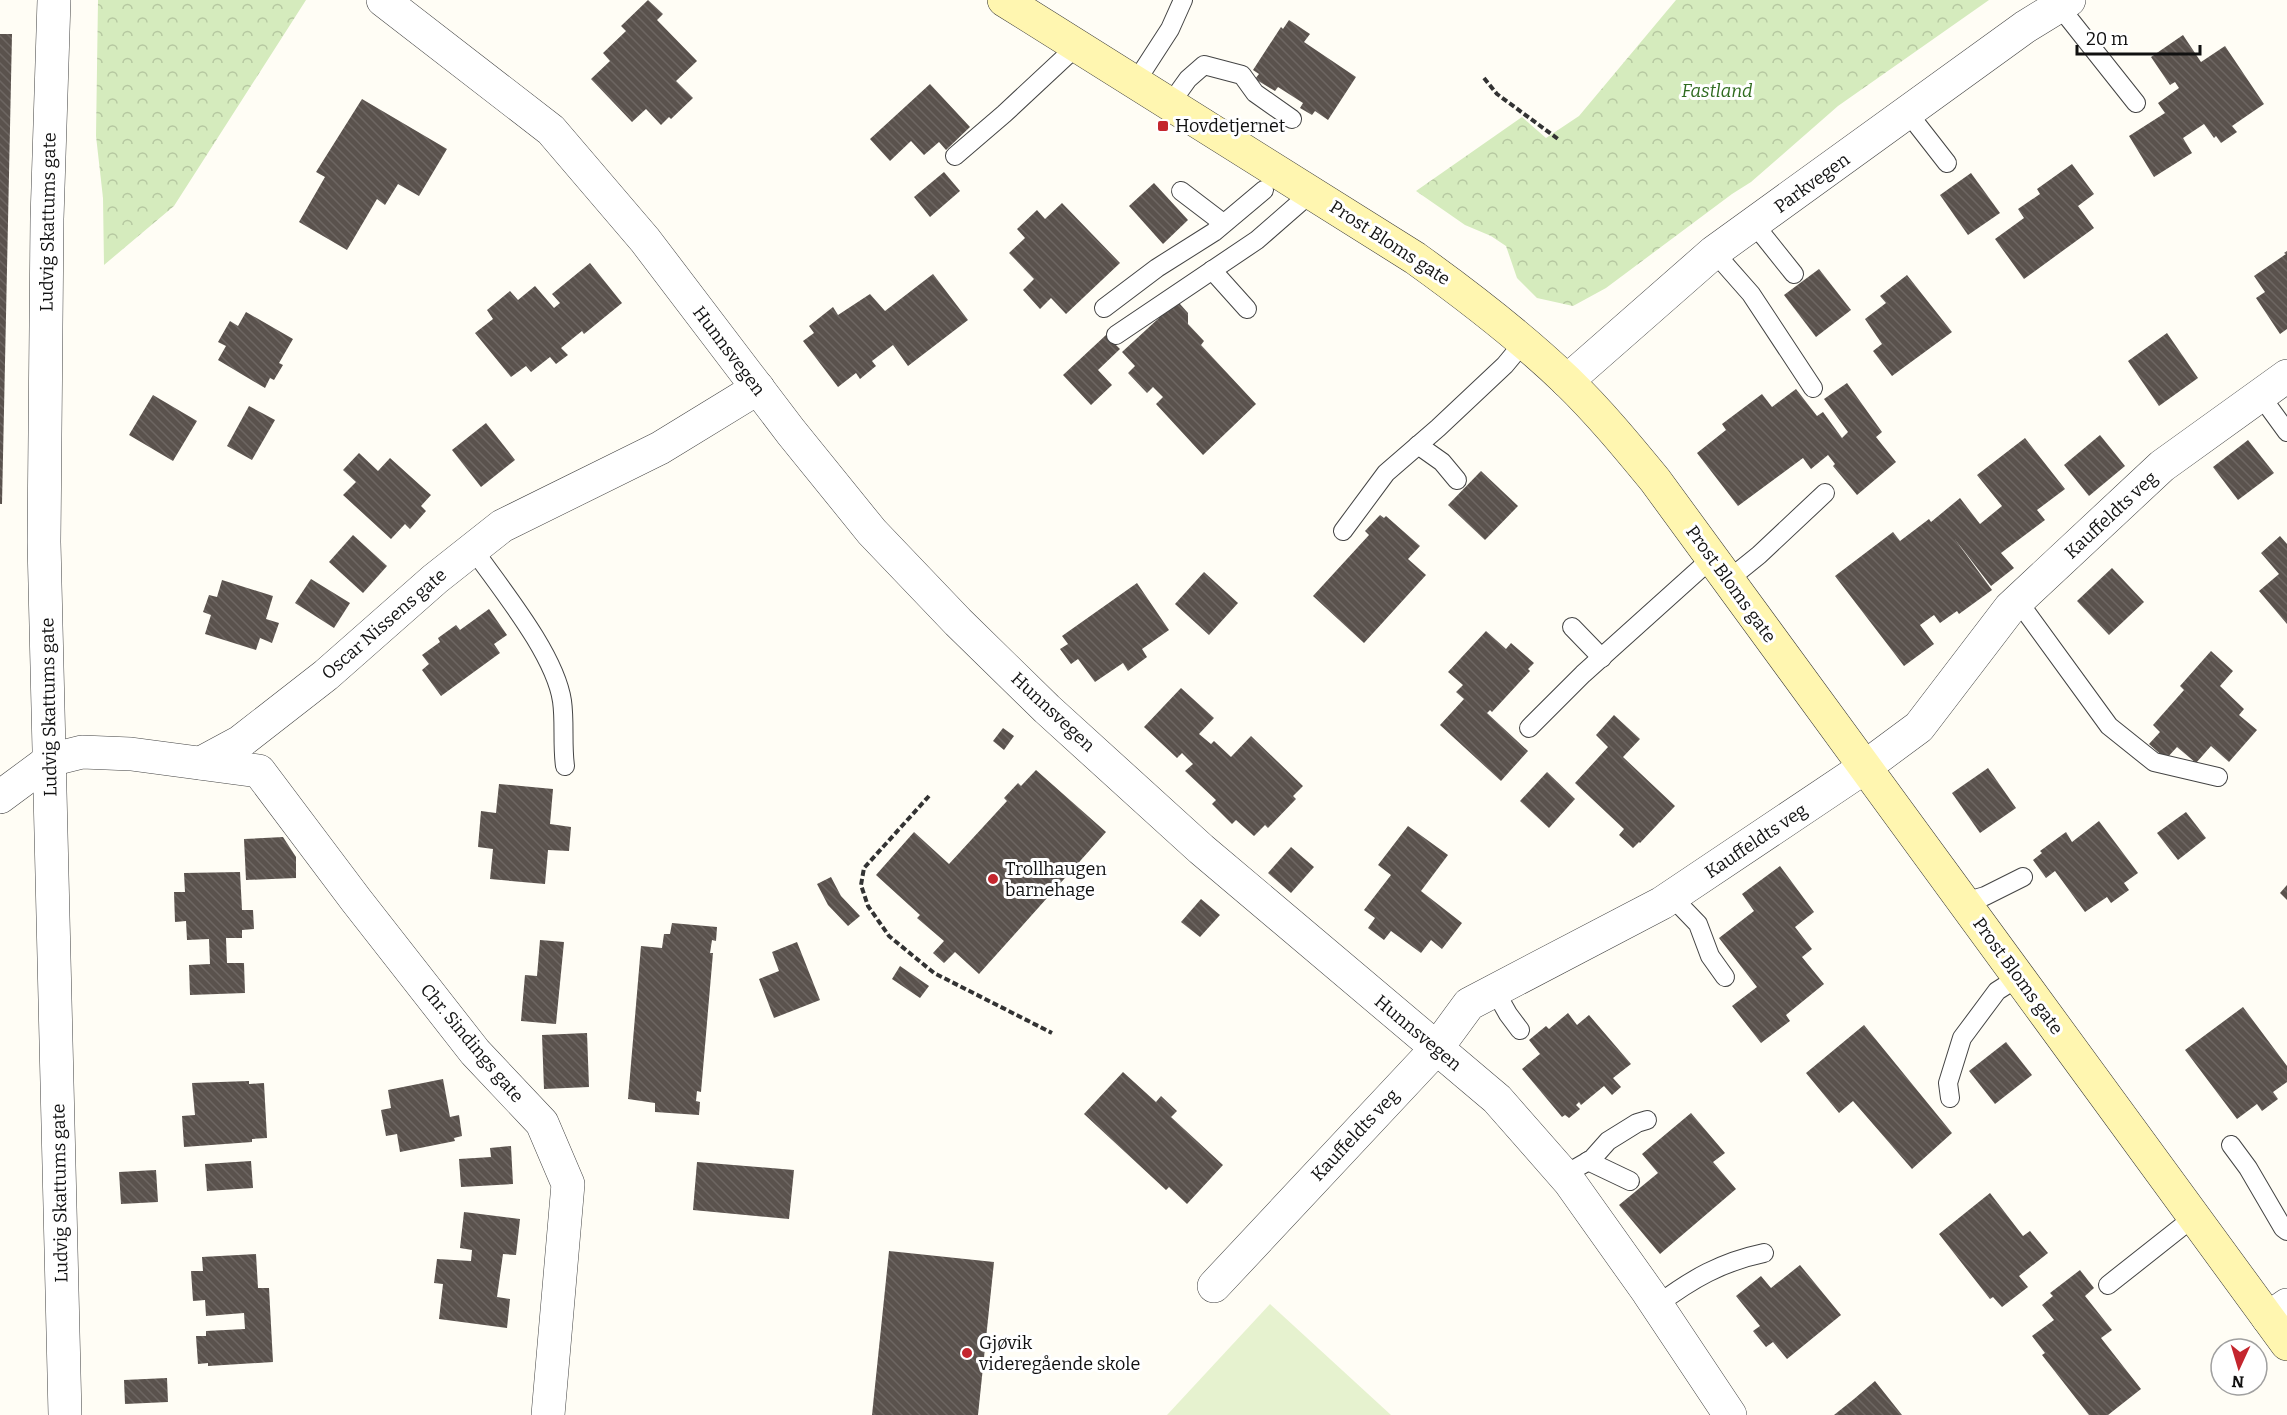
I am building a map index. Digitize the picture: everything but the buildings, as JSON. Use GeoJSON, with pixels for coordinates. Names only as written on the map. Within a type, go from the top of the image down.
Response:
{"type":"FeatureCollection","features":[{"type":"Feature","properties":{"kind":"main road","name":"Prost Bloms gate"},"geometry":{"type":"LineString","coordinates":[[1004,0],[1415,258],[1467,295],[1567,381],[1614,430],[1655,480],[2194,1217],[2281,1322]]}},
{"type":"Feature","properties":{"kind":"street","name":"Ludvig Skattums gate"},"geometry":{"type":"LineString","coordinates":[[54,0],[46,219],[45,530],[65,1415]]}},
{"type":"Feature","properties":{"kind":"street","name":"Hunnsvegen"},"geometry":{"type":"LineString","coordinates":[[383,0],[551,130],[645,240],[791,432],[872,532],[974,638],[1047,709],[1201,849],[1576,1168],[1657,1305],[1730,1415]]}},
{"type":"Feature","properties":{"kind":"street","name":"Parkvegen"},"geometry":{"type":"LineString","coordinates":[[1567,381],[1714,252],[2025,27],[2064,3]]}},
{"type":"Feature","properties":{"kind":"street","name":"Kauffeldts veg"},"geometry":{"type":"LineString","coordinates":[[1214,1286],[1300,1209],[1436,1049],[1469,1004],[1672,897],[1865,767],[1918,727],[2010,608],[2162,466],[2287,376]]}},
{"type":"Feature","properties":{"kind":"street","name":"Oscar Nissens gate"},"geometry":{"type":"LineString","coordinates":[[201,763],[240,742],[326,675],[435,579],[502,526],[660,448],[758,388]]}},
{"type":"Feature","properties":{"kind":"street"},"geometry":{"type":"LineString","coordinates":[[0,796],[50,760],[82,752],[131,754],[201,763]]}},
{"type":"Feature","properties":{"kind":"street","name":"Chr. Sindings gate"},"geometry":{"type":"LineString","coordinates":[[201,763],[259,771],[475,1052],[542,1123],[568,1184],[548,1415]]}},
{"type":"Feature","properties":{"kind":"lane"},"geometry":{"type":"LineString","coordinates":[[1135,83],[1170,29],[1183,0]]}},
{"type":"Feature","properties":{"kind":"lane"},"geometry":{"type":"LineString","coordinates":[[2064,3],[2136,103]]}},
{"type":"Feature","properties":{"kind":"lane"},"geometry":{"type":"LineString","coordinates":[[956,156],[1077,46]]}},
{"type":"Feature","properties":{"kind":"lane"},"geometry":{"type":"LineString","coordinates":[[1170,105],[1188,79],[1204,65],[1242,75],[1255,93],[1292,119]]}},
{"type":"Feature","properties":{"kind":"lane"},"geometry":{"type":"LineString","coordinates":[[1908,113],[1947,163]]}},
{"type":"Feature","properties":{"kind":"lane"},"geometry":{"type":"LineString","coordinates":[[1104,308],[1157,268],[1223,224],[1264,190]]}},
{"type":"Feature","properties":{"kind":"lane"},"geometry":{"type":"LineString","coordinates":[[1180,191],[1223,224]]}},
{"type":"Feature","properties":{"kind":"lane"},"geometry":{"type":"LineString","coordinates":[[1116,335],[1257,240],[1312,192]]}},
{"type":"Feature","properties":{"kind":"lane"},"geometry":{"type":"LineString","coordinates":[[1754,224],[1794,274]]}},
{"type":"Feature","properties":{"kind":"lane"},"geometry":{"type":"LineString","coordinates":[[1714,252],[1750,294],[1813,388]]}},
{"type":"Feature","properties":{"kind":"lane"},"geometry":{"type":"LineString","coordinates":[[1212,270],[1247,309]]}},
{"type":"Feature","properties":{"kind":"lane"},"geometry":{"type":"LineString","coordinates":[[1343,531],[1386,473],[1418,446],[1524,342]]}},
{"type":"Feature","properties":{"kind":"lane"},"geometry":{"type":"LineString","coordinates":[[2260,395],[2287,432]]}},
{"type":"Feature","properties":{"kind":"lane"},"geometry":{"type":"LineString","coordinates":[[1418,446],[1442,462],[1457,480]]}},
{"type":"Feature","properties":{"kind":"lane"},"geometry":{"type":"LineString","coordinates":[[1529,729],[1602,658],[1720,569],[1759,555],[1825,493]]}},
{"type":"Feature","properties":{"kind":"lane"},"geometry":{"type":"LineString","coordinates":[[473,549],[540,645],[555,674],[562,702],[562,746],[565,766]]}},
{"type":"Feature","properties":{"kind":"lane"},"geometry":{"type":"LineString","coordinates":[[2018,601],[2109,726],[2154,762],[2218,777]]}},
{"type":"Feature","properties":{"kind":"lane"},"geometry":{"type":"LineString","coordinates":[[1572,627],[1602,658]]}},
{"type":"Feature","properties":{"kind":"lane"},"geometry":{"type":"LineString","coordinates":[[1964,902],[1985,896],[2023,877]]}},
{"type":"Feature","properties":{"kind":"lane"},"geometry":{"type":"LineString","coordinates":[[1672,897],[1698,924],[1710,956],[1725,978]]}},
{"type":"Feature","properties":{"kind":"lane"},"geometry":{"type":"LineString","coordinates":[[1950,1098],[1948,1083],[1962,1038],[1997,991],[2019,977]]}},
{"type":"Feature","properties":{"kind":"lane"},"geometry":{"type":"LineString","coordinates":[[1495,991],[1520,1030]]}},
{"type":"Feature","properties":{"kind":"lane"},"geometry":{"type":"LineString","coordinates":[[1576,1168],[1608,1141],[1637,1123],[1647,1120]]}},
{"type":"Feature","properties":{"kind":"lane"},"geometry":{"type":"LineString","coordinates":[[2231,1145],[2287,1231]]}},
{"type":"Feature","properties":{"kind":"lane"},"geometry":{"type":"LineString","coordinates":[[1576,1168],[1630,1180]]}},
{"type":"Feature","properties":{"kind":"lane"},"geometry":{"type":"LineString","coordinates":[[2108,1285],[2194,1217]]}},
{"type":"Feature","properties":{"kind":"lane"},"geometry":{"type":"LineString","coordinates":[[1657,1305],[1678,1289],[1712,1270],[1736,1259],[1764,1253]]}},
{"type":"Feature","properties":{"kind":"path"},"geometry":{"type":"LineString","coordinates":[[1484,78],[1497,94],[1558,139]]}},
{"type":"Feature","properties":{"kind":"path"},"geometry":{"type":"LineString","coordinates":[[929,795],[864,868],[861,885],[868,906],[889,936],[934,973],[1052,1033]]}},
{"type":"Feature","properties":{"kind":"green space"},"geometry":{"type":"Polygon","coordinates":[[[98,0],[306,0],[174,206],[104,265],[103,198],[96,136],[98,0]]]}},
{"type":"Feature","properties":{"kind":"green space","name":"Fastland"},"geometry":{"type":"Polygon","coordinates":[[[1676,0],[1989,0],[1838,106],[1751,182],[1606,288],[1573,306],[1537,298],[1517,278],[1506,246],[1491,236],[1465,225],[1416,191],[1522,117],[1546,138],[1579,116],[1676,0]]]}},
{"type":"Feature","properties":{"kind":"green space"},"geometry":{"type":"Polygon","coordinates":[[[1270,1304],[1391,1415],[1167,1415],[1270,1304]]]}},
{"type":"Feature","properties":{"kind":"place","name":"Hovdetjernet"},"geometry":{"type":"Point","coordinates":[1163,126]}},
{"type":"Feature","properties":{"kind":"place","name":"Trollhaugen barnehage"},"geometry":{"type":"Point","coordinates":[993,879]}},
{"type":"Feature","properties":{"kind":"place","name":"Gjøvik videregående skole"},"geometry":{"type":"Point","coordinates":[967,1353]}}]}
